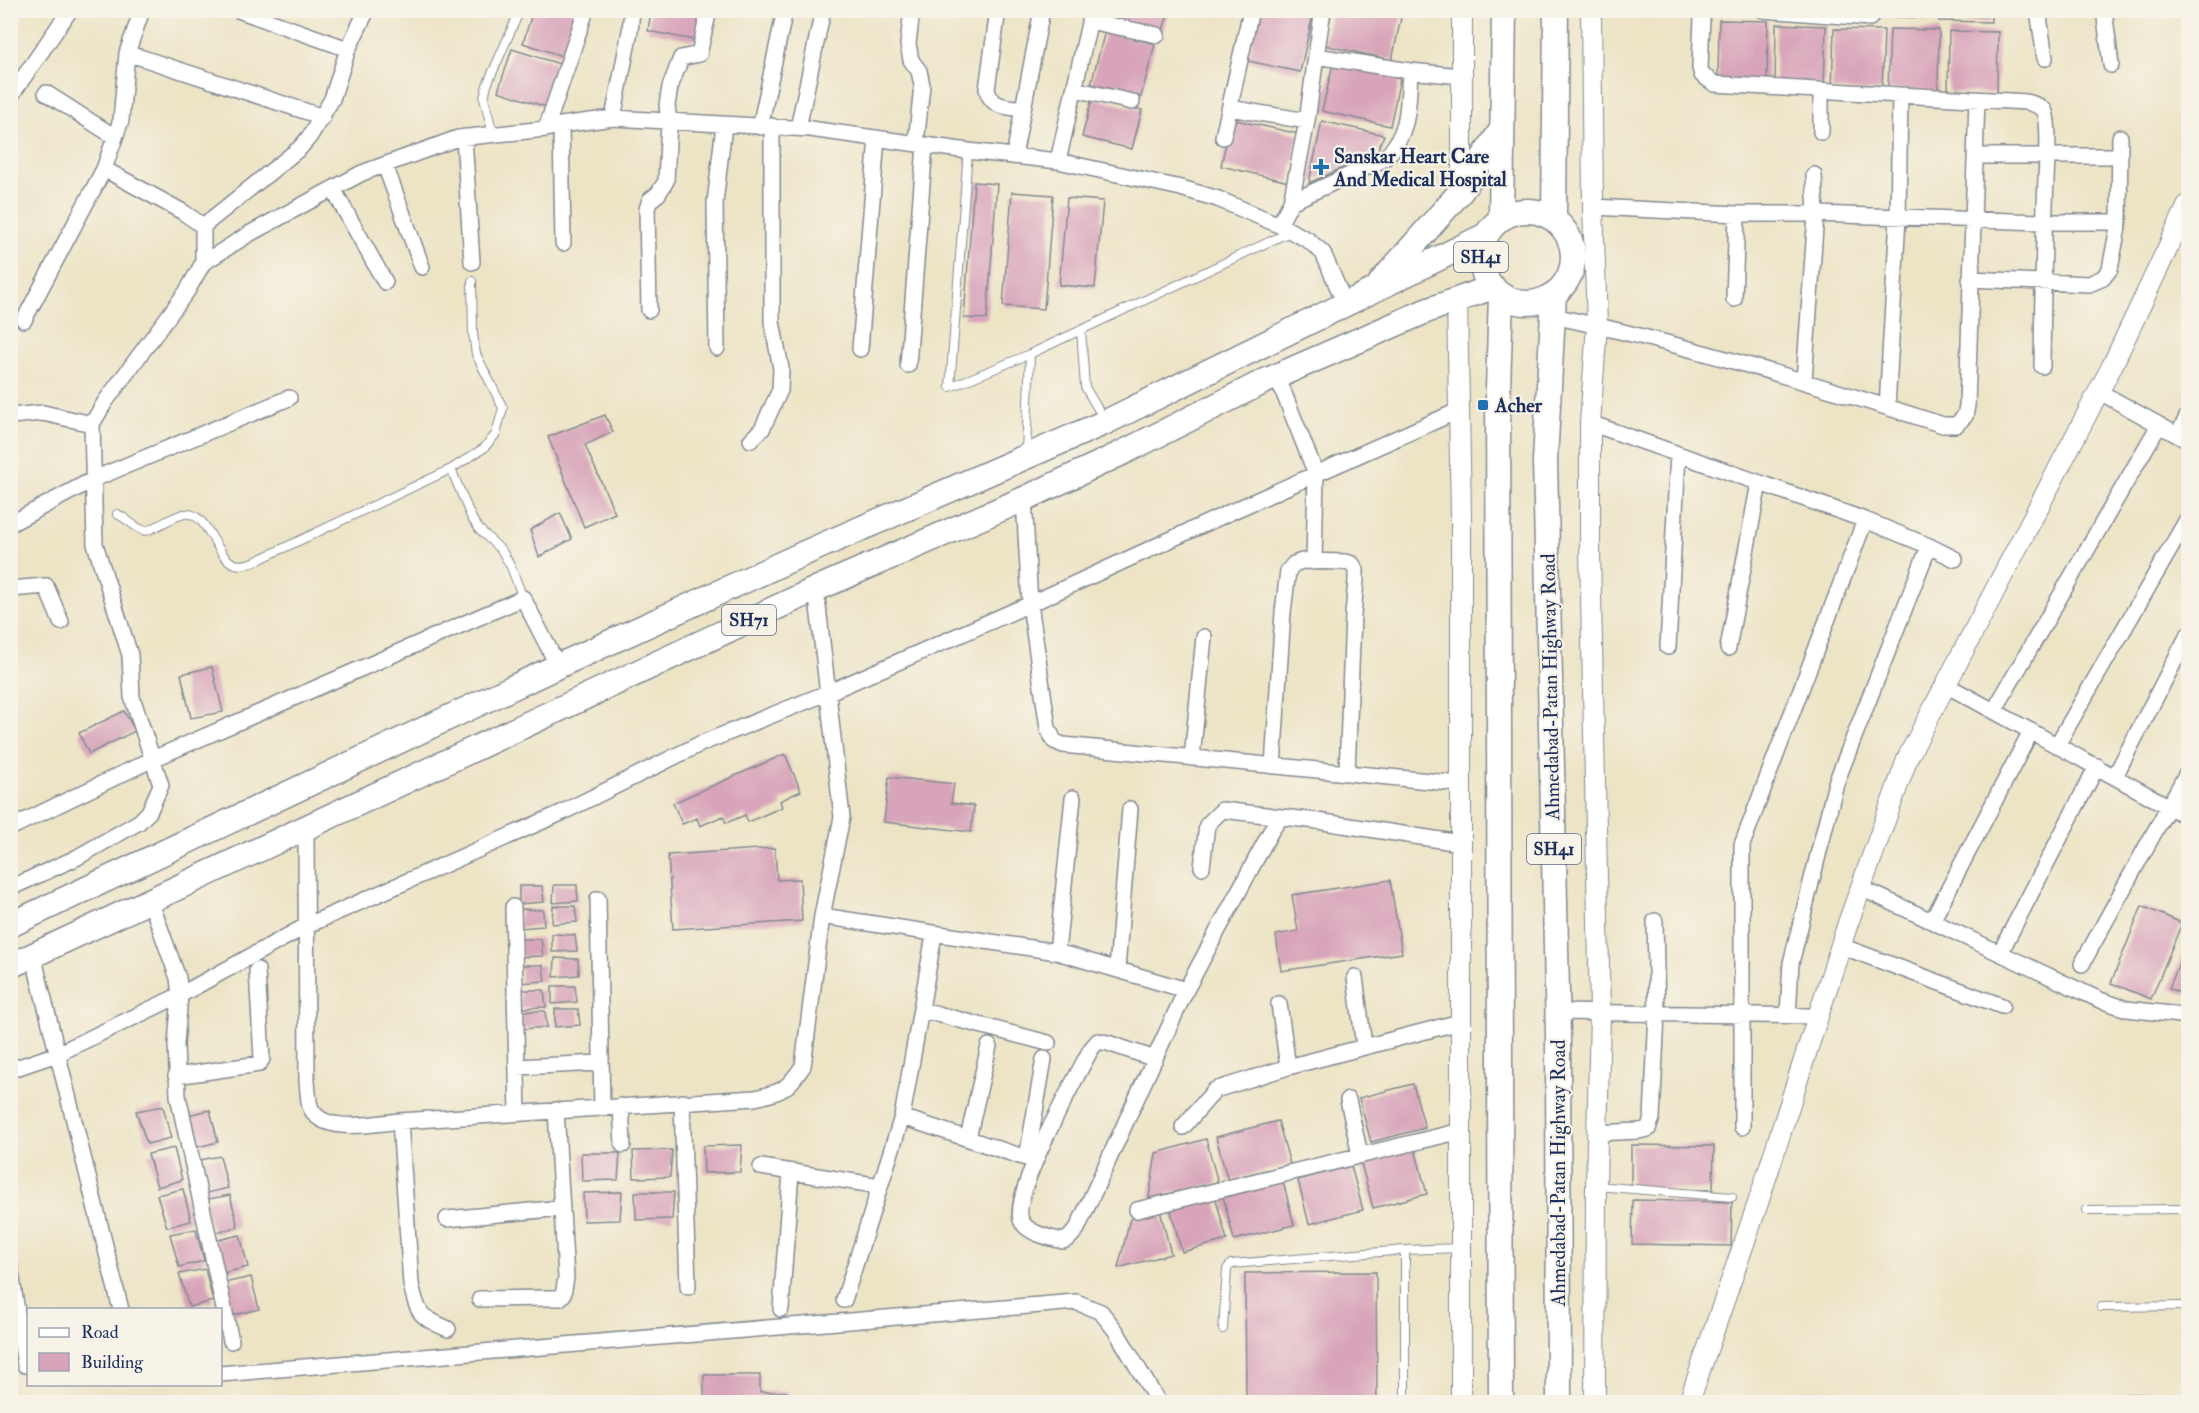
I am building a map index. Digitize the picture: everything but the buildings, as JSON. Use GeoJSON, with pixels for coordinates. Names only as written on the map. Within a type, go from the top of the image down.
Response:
{"type":"FeatureCollection","features":[{"type":"Feature","properties":{"kind":"main road","name":"SH41"},"geometry":{"type":"LineString","coordinates":[[1504,10],[1502,129],[1494,227],[1481,257],[1482,268],[1497,291],[1522,303],[1544,300],[1553,305]]}},
{"type":"Feature","properties":{"kind":"main road"},"geometry":{"type":"LineString","coordinates":[[1553,305],[1568,279],[1574,257],[1568,236],[1554,219],[1556,10]]}},
{"type":"Feature","properties":{"kind":"main road"},"geometry":{"type":"LineString","coordinates":[[1371,292],[1462,190],[1502,129]]}},
{"type":"Feature","properties":{"kind":"main road","name":"SH41"},"geometry":{"type":"LineString","coordinates":[[1494,227],[1521,211],[1544,214],[1554,219]]}},
{"type":"Feature","properties":{"kind":"main road","name":"SH71"},"geometry":{"type":"LineString","coordinates":[[10,925],[558,666],[807,552],[1106,422],[1371,292],[1494,227]]}},
{"type":"Feature","properties":{"kind":"main road","name":"SH41"},"geometry":{"type":"LineString","coordinates":[[1497,291],[1501,1402]]}},
{"type":"Feature","properties":{"kind":"main road","name":"SH71"},"geometry":{"type":"LineString","coordinates":[[10,966],[816,589],[1024,499],[1277,376],[1426,311],[1457,300],[1497,291]]}},
{"type":"Feature","properties":{"kind":"main road","name":"Ahmedabad-Patan Highway Road"},"geometry":{"type":"LineString","coordinates":[[1553,305],[1545,460],[1557,1012],[1559,1402]]}},
{"type":"Feature","properties":{"kind":"main road"},"geometry":{"type":"LineString","coordinates":[[1106,422],[1124,452]]}},
{"type":"Feature","properties":{"kind":"street"},"geometry":{"type":"LineString","coordinates":[[10,97],[70,10]]}},
{"type":"Feature","properties":{"kind":"street"},"geometry":{"type":"LineString","coordinates":[[24,320],[104,170],[124,107],[124,70],[127,52],[142,10]]}},
{"type":"Feature","properties":{"kind":"street"},"geometry":{"type":"LineString","coordinates":[[238,10],[348,49]]}},
{"type":"Feature","properties":{"kind":"street"},"geometry":{"type":"LineString","coordinates":[[202,226],[300,148],[310,136],[332,99],[348,49],[367,10]]}},
{"type":"Feature","properties":{"kind":"street"},"geometry":{"type":"LineString","coordinates":[[546,129],[586,10]]}},
{"type":"Feature","properties":{"kind":"street"},"geometry":{"type":"LineString","coordinates":[[613,118],[632,10]]}},
{"type":"Feature","properties":{"kind":"street"},"geometry":{"type":"LineString","coordinates":[[649,310],[647,209],[650,200],[663,189],[666,181],[668,105],[673,75],[681,58],[699,54],[709,10]]}},
{"type":"Feature","properties":{"kind":"street"},"geometry":{"type":"LineString","coordinates":[[751,440],[762,429],[780,390],[781,368],[772,322],[766,127],[785,10]]}},
{"type":"Feature","properties":{"kind":"street"},"geometry":{"type":"LineString","coordinates":[[798,128],[823,10]]}},
{"type":"Feature","properties":{"kind":"street"},"geometry":{"type":"LineString","coordinates":[[908,365],[921,144],[922,85],[919,71],[911,60],[908,44],[912,10]]}},
{"type":"Feature","properties":{"kind":"street"},"geometry":{"type":"LineString","coordinates":[[998,10],[987,89],[989,98],[995,104],[1022,109]]}},
{"type":"Feature","properties":{"kind":"street"},"geometry":{"type":"LineString","coordinates":[[1014,156],[1042,10]]}},
{"type":"Feature","properties":{"kind":"street"},"geometry":{"type":"LineString","coordinates":[[1222,137],[1251,10]]}},
{"type":"Feature","properties":{"kind":"street"},"geometry":{"type":"LineString","coordinates":[[1286,228],[1307,121],[1323,10]]}},
{"type":"Feature","properties":{"kind":"street"},"geometry":{"type":"LineString","coordinates":[[1591,10],[1597,325],[1590,423],[1592,714],[1600,1012],[1594,1402]]}},
{"type":"Feature","properties":{"kind":"street"},"geometry":{"type":"LineString","coordinates":[[1705,10],[1702,17],[1700,68],[1702,75],[1714,84],[1821,92],[2027,102],[2039,105],[2044,110],[2047,155],[2043,222],[2042,366]]}},
{"type":"Feature","properties":{"kind":"street"},"geometry":{"type":"LineString","coordinates":[[1763,10],[1870,18]]}},
{"type":"Feature","properties":{"kind":"street"},"geometry":{"type":"LineString","coordinates":[[2038,10],[2045,58]]}},
{"type":"Feature","properties":{"kind":"street"},"geometry":{"type":"LineString","coordinates":[[2104,10],[2111,65]]}},
{"type":"Feature","properties":{"kind":"street"},"geometry":{"type":"LineString","coordinates":[[1460,12],[1462,190]]}},
{"type":"Feature","properties":{"kind":"street"},"geometry":{"type":"LineString","coordinates":[[1058,161],[1091,16],[1157,35]]}},
{"type":"Feature","properties":{"kind":"street"},"geometry":{"type":"LineString","coordinates":[[127,52],[323,117]]}},
{"type":"Feature","properties":{"kind":"street"},"geometry":{"type":"LineString","coordinates":[[1316,56],[1410,71],[1461,76]]}},
{"type":"Feature","properties":{"kind":"street"},"geometry":{"type":"LineString","coordinates":[[1291,202],[1384,159],[1396,147],[1405,131],[1410,71]]}},
{"type":"Feature","properties":{"kind":"street"},"geometry":{"type":"LineString","coordinates":[[1074,88],[1132,102]]}},
{"type":"Feature","properties":{"kind":"street"},"geometry":{"type":"LineString","coordinates":[[1821,92],[1821,132]]}},
{"type":"Feature","properties":{"kind":"street"},"geometry":{"type":"LineString","coordinates":[[46,93],[115,137]]}},
{"type":"Feature","properties":{"kind":"street"},"geometry":{"type":"LineString","coordinates":[[1887,407],[1898,218],[1900,95]]}},
{"type":"Feature","properties":{"kind":"street"},"geometry":{"type":"LineString","coordinates":[[1553,305],[1597,325],[1804,381],[1943,425],[1956,425],[1965,416],[1967,406],[1977,99]]}},
{"type":"Feature","properties":{"kind":"street"},"geometry":{"type":"LineString","coordinates":[[1230,108],[1307,121]]}},
{"type":"Feature","properties":{"kind":"street"},"geometry":{"type":"LineString","coordinates":[[10,888],[76,858],[139,822],[149,812],[160,785],[132,697],[130,655],[95,544],[92,424],[105,402],[187,291],[203,263],[249,234],[362,173],[464,137],[546,129],[613,118],[798,128],[1058,161],[1180,188],[1218,199],[1286,228],[1308,240],[1323,253],[1345,304]]}},
{"type":"Feature","properties":{"kind":"street"},"geometry":{"type":"LineString","coordinates":[[561,125],[562,243]]}},
{"type":"Feature","properties":{"kind":"street"},"geometry":{"type":"LineString","coordinates":[[717,348],[715,203],[724,125]]}},
{"type":"Feature","properties":{"kind":"street"},"geometry":{"type":"LineString","coordinates":[[464,137],[472,262]]}},
{"type":"Feature","properties":{"kind":"street"},"geometry":{"type":"LineString","coordinates":[[1970,279],[2089,284],[2103,278],[2110,269],[2119,222],[2120,137]]}},
{"type":"Feature","properties":{"kind":"street"},"geometry":{"type":"LineString","coordinates":[[860,349],[877,138]]}},
{"type":"Feature","properties":{"kind":"street"},"geometry":{"type":"LineString","coordinates":[[1976,156],[2120,156]]}},
{"type":"Feature","properties":{"kind":"street"},"geometry":{"type":"LineString","coordinates":[[385,165],[422,267]]}},
{"type":"Feature","properties":{"kind":"street"},"geometry":{"type":"LineString","coordinates":[[104,170],[183,212],[202,226]]}},
{"type":"Feature","properties":{"kind":"street"},"geometry":{"type":"LineString","coordinates":[[1804,381],[1816,214],[1814,175]]}},
{"type":"Feature","properties":{"kind":"street"},"geometry":{"type":"LineString","coordinates":[[333,189],[385,282]]}},
{"type":"Feature","properties":{"kind":"street"},"geometry":{"type":"LineString","coordinates":[[1593,207],[1737,214],[2119,222]]}},
{"type":"Feature","properties":{"kind":"street"},"geometry":{"type":"LineString","coordinates":[[1689,1402],[1758,1203],[1841,946],[1908,757],[2098,391],[2187,211]]}},
{"type":"Feature","properties":{"kind":"street"},"geometry":{"type":"LineString","coordinates":[[1734,299],[1737,214]]}},
{"type":"Feature","properties":{"kind":"street"},"geometry":{"type":"LineString","coordinates":[[202,226],[203,263]]}},
{"type":"Feature","properties":{"kind":"street"},"geometry":{"type":"LineString","coordinates":[[1457,300],[1460,410],[1461,1402]]}},
{"type":"Feature","properties":{"kind":"street"},"geometry":{"type":"LineString","coordinates":[[1277,376],[1316,474],[1314,561]]}},
{"type":"Feature","properties":{"kind":"street"},"geometry":{"type":"LineString","coordinates":[[2098,391],[2183,438],[2188,415]]}},
{"type":"Feature","properties":{"kind":"street"},"geometry":{"type":"LineString","coordinates":[[10,524],[94,479],[289,398]]}},
{"type":"Feature","properties":{"kind":"street"},"geometry":{"type":"LineString","coordinates":[[10,1070],[57,1054],[180,995],[306,926],[561,813],[700,744],[827,693],[1030,604],[1460,410]]}},
{"type":"Feature","properties":{"kind":"street"},"geometry":{"type":"LineString","coordinates":[[10,417],[43,413],[92,424]]}},
{"type":"Feature","properties":{"kind":"street"},"geometry":{"type":"LineString","coordinates":[[1590,423],[1864,520],[1955,559]]}},
{"type":"Feature","properties":{"kind":"street"},"geometry":{"type":"LineString","coordinates":[[1994,711],[2159,425]]}},
{"type":"Feature","properties":{"kind":"street"},"geometry":{"type":"LineString","coordinates":[[1668,646],[1678,454]]}},
{"type":"Feature","properties":{"kind":"street"},"geometry":{"type":"LineString","coordinates":[[1728,648],[1759,483]]}},
{"type":"Feature","properties":{"kind":"street"},"geometry":{"type":"LineString","coordinates":[[1024,499],[1030,604],[1048,728],[1054,741],[1063,745],[1460,784]]}},
{"type":"Feature","properties":{"kind":"street"},"geometry":{"type":"LineString","coordinates":[[2057,745],[2188,518]]}},
{"type":"Feature","properties":{"kind":"street"},"geometry":{"type":"LineString","coordinates":[[1742,1127],[1742,845],[1864,520]]}},
{"type":"Feature","properties":{"kind":"street"},"geometry":{"type":"LineString","coordinates":[[1788,1015],[1791,963],[1836,783],[1929,546]]}},
{"type":"Feature","properties":{"kind":"street"},"geometry":{"type":"LineString","coordinates":[[1273,766],[1288,571],[1294,564],[1314,561],[1345,562],[1352,564],[1356,570],[1347,773]]}},
{"type":"Feature","properties":{"kind":"street"},"geometry":{"type":"LineString","coordinates":[[10,589],[46,586],[61,622]]}},
{"type":"Feature","properties":{"kind":"street"},"geometry":{"type":"LineString","coordinates":[[306,827],[307,1082],[310,1108],[321,1118],[336,1125],[351,1126],[754,1098],[778,1093],[793,1081],[803,1066],[822,916],[842,817],[816,589]]}},
{"type":"Feature","properties":{"kind":"street"},"geometry":{"type":"LineString","coordinates":[[10,828],[153,759],[523,598],[558,666]]}},
{"type":"Feature","properties":{"kind":"street"},"geometry":{"type":"LineString","coordinates":[[2115,776],[2188,635]]}},
{"type":"Feature","properties":{"kind":"street"},"geometry":{"type":"LineString","coordinates":[[1192,758],[1204,637]]}},
{"type":"Feature","properties":{"kind":"street"},"geometry":{"type":"LineString","coordinates":[[1946,685],[2170,805],[2188,817]]}},
{"type":"Feature","properties":{"kind":"street"},"geometry":{"type":"LineString","coordinates":[[1932,921],[2031,731]]}},
{"type":"Feature","properties":{"kind":"street"},"geometry":{"type":"LineString","coordinates":[[2000,953],[2097,766]]}},
{"type":"Feature","properties":{"kind":"street"},"geometry":{"type":"LineString","coordinates":[[2082,964],[2188,771]]}},
{"type":"Feature","properties":{"kind":"street"},"geometry":{"type":"LineString","coordinates":[[1057,952],[1073,798]]}},
{"type":"Feature","properties":{"kind":"street"},"geometry":{"type":"LineString","coordinates":[[1117,969],[1130,809]]}},
{"type":"Feature","properties":{"kind":"street"},"geometry":{"type":"LineString","coordinates":[[1202,867],[1207,825],[1222,810],[1317,821],[1460,843]]}},
{"type":"Feature","properties":{"kind":"street"},"geometry":{"type":"LineString","coordinates":[[1044,1059],[1031,1159],[1019,1213],[1022,1223],[1032,1231],[1063,1240],[1069,1238],[1077,1229],[1186,990],[1280,818]]}},
{"type":"Feature","properties":{"kind":"street"},"geometry":{"type":"LineString","coordinates":[[1861,888],[2070,987],[2127,1009],[2188,1016]]}},
{"type":"Feature","properties":{"kind":"street"},"geometry":{"type":"LineString","coordinates":[[598,899],[602,1107]]}},
{"type":"Feature","properties":{"kind":"street"},"geometry":{"type":"LineString","coordinates":[[150,900],[178,978],[180,995],[176,1076],[178,1096],[193,1175],[231,1341]]}},
{"type":"Feature","properties":{"kind":"street"},"geometry":{"type":"LineString","coordinates":[[513,907],[518,1113]]}},
{"type":"Feature","properties":{"kind":"street"},"geometry":{"type":"LineString","coordinates":[[822,916],[934,935],[1057,952],[1186,990]]}},
{"type":"Feature","properties":{"kind":"street"},"geometry":{"type":"LineString","coordinates":[[1597,1133],[1648,1129],[1652,1118],[1657,1014],[1655,921]]}},
{"type":"Feature","properties":{"kind":"street"},"geometry":{"type":"LineString","coordinates":[[844,1300],[902,1117],[934,935]]}},
{"type":"Feature","properties":{"kind":"street"},"geometry":{"type":"LineString","coordinates":[[1841,946],[2002,1006]]}},
{"type":"Feature","properties":{"kind":"street"},"geometry":{"type":"LineString","coordinates":[[33,955],[120,1308]]}},
{"type":"Feature","properties":{"kind":"street"},"geometry":{"type":"LineString","coordinates":[[176,1076],[259,1064],[262,1059],[258,970]]}},
{"type":"Feature","properties":{"kind":"street"},"geometry":{"type":"LineString","coordinates":[[1355,977],[1364,1046]]}},
{"type":"Feature","properties":{"kind":"street"},"geometry":{"type":"LineString","coordinates":[[1279,1004],[1288,1067]]}},
{"type":"Feature","properties":{"kind":"street"},"geometry":{"type":"LineString","coordinates":[[922,1010],[1048,1043]]}},
{"type":"Feature","properties":{"kind":"street"},"geometry":{"type":"LineString","coordinates":[[1557,1012],[1818,1017]]}},
{"type":"Feature","properties":{"kind":"street"},"geometry":{"type":"LineString","coordinates":[[1183,1126],[1215,1090],[1288,1067],[1460,1022]]}},
{"type":"Feature","properties":{"kind":"street"},"geometry":{"type":"LineString","coordinates":[[1031,1159],[1091,1049],[1098,1041],[1155,1059]]}},
{"type":"Feature","properties":{"kind":"street"},"geometry":{"type":"LineString","coordinates":[[968,1138],[989,1046]]}},
{"type":"Feature","properties":{"kind":"street"},"geometry":{"type":"LineString","coordinates":[[517,1067],[601,1063]]}},
{"type":"Feature","properties":{"kind":"street"},"geometry":{"type":"LineString","coordinates":[[1348,1100],[1360,1155]]}},
{"type":"Feature","properties":{"kind":"street"},"geometry":{"type":"LineString","coordinates":[[682,1102],[688,1287]]}},
{"type":"Feature","properties":{"kind":"street"},"geometry":{"type":"LineString","coordinates":[[621,1106],[623,1145]]}},
{"type":"Feature","properties":{"kind":"street"},"geometry":{"type":"LineString","coordinates":[[480,1299],[560,1298],[563,1295],[566,1278],[556,1110]]}},
{"type":"Feature","properties":{"kind":"street"},"geometry":{"type":"LineString","coordinates":[[902,1117],[1031,1159]]}},
{"type":"Feature","properties":{"kind":"street"},"geometry":{"type":"LineString","coordinates":[[400,1121],[411,1284],[415,1302],[425,1319],[448,1329]]}},
{"type":"Feature","properties":{"kind":"street"},"geometry":{"type":"LineString","coordinates":[[1137,1210],[1461,1131]]}},
{"type":"Feature","properties":{"kind":"street"},"geometry":{"type":"LineString","coordinates":[[760,1167],[880,1186]]}},
{"type":"Feature","properties":{"kind":"street"},"geometry":{"type":"LineString","coordinates":[[781,1309],[791,1172]]}},
{"type":"Feature","properties":{"kind":"street"},"geometry":{"type":"LineString","coordinates":[[447,1219],[562,1208]]}},
{"type":"Feature","properties":{"kind":"street"},"geometry":{"type":"LineString","coordinates":[[10,1265],[25,1365]]}},
{"type":"Feature","properties":{"kind":"street"},"geometry":{"type":"LineString","coordinates":[[222,1374],[1076,1302],[1101,1312],[1116,1331],[1158,1402]]}},
{"type":"Feature","properties":{"kind":"lane"},"geometry":{"type":"LineString","coordinates":[[493,134],[484,98],[487,85],[520,10]]}},
{"type":"Feature","properties":{"kind":"lane"},"geometry":{"type":"LineString","coordinates":[[968,151],[950,387],[1081,330],[1286,228]]}},
{"type":"Feature","properties":{"kind":"lane"},"geometry":{"type":"LineString","coordinates":[[117,514],[125,517],[139,530],[145,531],[184,514],[192,515],[200,520],[226,559],[243,565],[254,562],[451,469],[484,448],[492,441],[502,417],[503,408],[476,354],[473,334],[472,281]]}},
{"type":"Feature","properties":{"kind":"lane"},"geometry":{"type":"LineString","coordinates":[[1081,330],[1084,387],[1106,422]]}},
{"type":"Feature","properties":{"kind":"lane"},"geometry":{"type":"LineString","coordinates":[[1026,457],[1030,354]]}},
{"type":"Feature","properties":{"kind":"lane"},"geometry":{"type":"LineString","coordinates":[[451,469],[472,519],[502,551],[523,598]]}},
{"type":"Feature","properties":{"kind":"lane"},"geometry":{"type":"LineString","coordinates":[[1596,1186],[1732,1197]]}},
{"type":"Feature","properties":{"kind":"lane"},"geometry":{"type":"LineString","coordinates":[[2086,1210],[2188,1209]]}},
{"type":"Feature","properties":{"kind":"lane"},"geometry":{"type":"LineString","coordinates":[[1223,1329],[1227,1269],[1232,1264],[1405,1250],[1461,1248]]}},
{"type":"Feature","properties":{"kind":"lane"},"geometry":{"type":"LineString","coordinates":[[1405,1250],[1405,1402]]}},
{"type":"Feature","properties":{"kind":"lane"},"geometry":{"type":"LineString","coordinates":[[2102,1307],[2188,1306]]}},
{"type":"Feature","properties":{"kind":"lane"},"geometry":{"type":"LineString","coordinates":[[2129,1398],[2188,1399]]}},
{"type":"Feature","properties":{"kind":"place","name":"Sanskar Heart Care And Medical Hospital"},"geometry":{"type":"Point","coordinates":[1321,167]}},
{"type":"Feature","properties":{"kind":"place","name":"Acher"},"geometry":{"type":"Point","coordinates":[1483,405]}}]}
